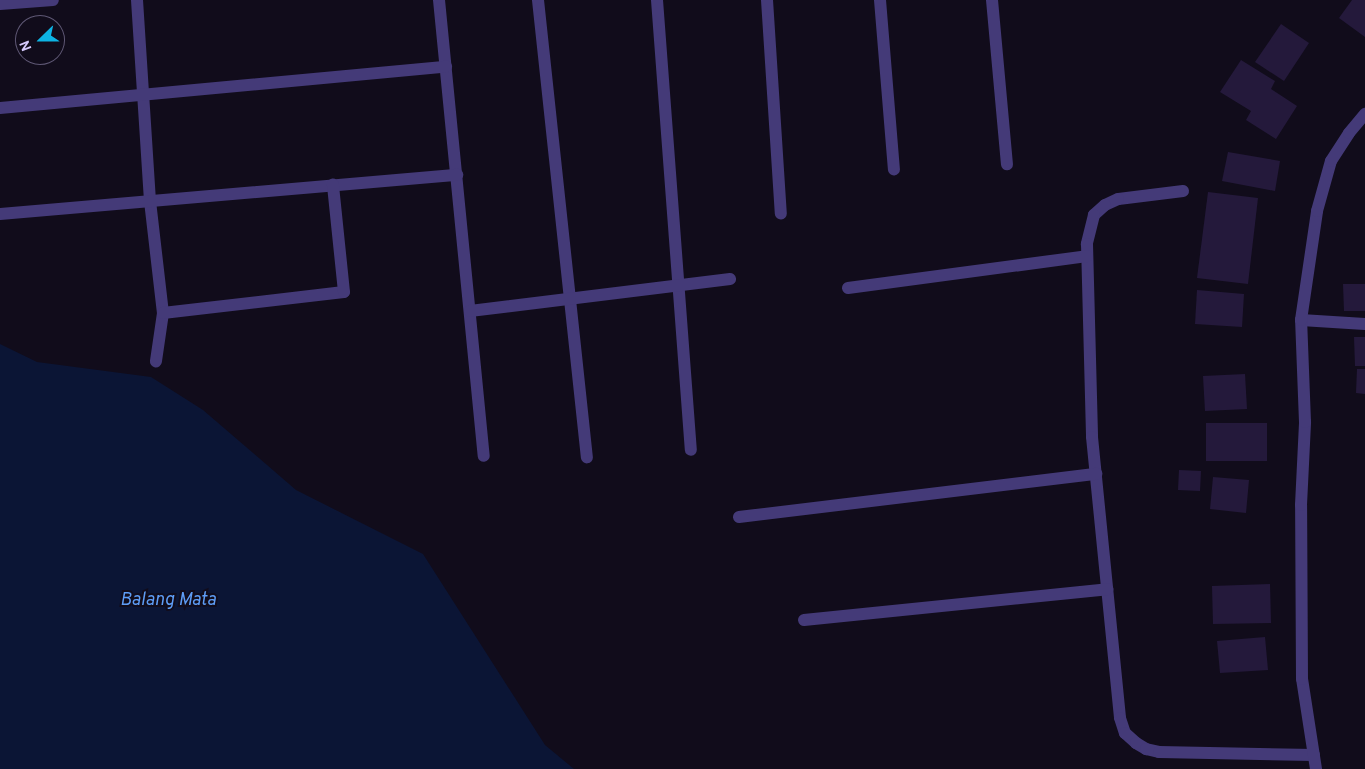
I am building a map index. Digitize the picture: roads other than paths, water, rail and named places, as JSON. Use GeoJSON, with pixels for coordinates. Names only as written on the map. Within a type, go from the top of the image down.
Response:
{"type":"FeatureCollection","features":[{"type":"Feature","properties":{"kind":"street"},"geometry":{"type":"LineString","coordinates":[[0,4],[53,0]]}},
{"type":"Feature","properties":{"kind":"street"},"geometry":{"type":"LineString","coordinates":[[137,0],[150,201],[163,313],[156,361]]}},
{"type":"Feature","properties":{"kind":"street"},"geometry":{"type":"LineString","coordinates":[[439,0],[484,456]]}},
{"type":"Feature","properties":{"kind":"street"},"geometry":{"type":"LineString","coordinates":[[538,0],[587,457]]}},
{"type":"Feature","properties":{"kind":"street"},"geometry":{"type":"LineString","coordinates":[[657,0],[691,450]]}},
{"type":"Feature","properties":{"kind":"street"},"geometry":{"type":"LineString","coordinates":[[767,0],[781,214]]}},
{"type":"Feature","properties":{"kind":"street"},"geometry":{"type":"LineString","coordinates":[[880,0],[894,168]]}},
{"type":"Feature","properties":{"kind":"street"},"geometry":{"type":"LineString","coordinates":[[992,0],[1007,164]]}},
{"type":"Feature","properties":{"kind":"street"},"geometry":{"type":"LineString","coordinates":[[0,108],[446,67]]}},
{"type":"Feature","properties":{"kind":"street"},"geometry":{"type":"LineString","coordinates":[[1316,769],[1302,679],[1301,505],[1305,422],[1301,320],[1317,211],[1331,161],[1349,133],[1365,114]]}},
{"type":"Feature","properties":{"kind":"street"},"geometry":{"type":"LineString","coordinates":[[0,214],[457,175]]}},
{"type":"Feature","properties":{"kind":"street"},"geometry":{"type":"LineString","coordinates":[[163,313],[344,292],[334,185]]}},
{"type":"Feature","properties":{"kind":"street"},"geometry":{"type":"LineString","coordinates":[[1183,191],[1118,199],[1105,205],[1094,215],[1087,244],[1092,437],[1120,718],[1125,734],[1146,749],[1159,752],[1314,755]]}},
{"type":"Feature","properties":{"kind":"street"},"geometry":{"type":"LineString","coordinates":[[848,288],[1087,256]]}},
{"type":"Feature","properties":{"kind":"street"},"geometry":{"type":"LineString","coordinates":[[470,311],[730,279]]}},
{"type":"Feature","properties":{"kind":"street"},"geometry":{"type":"LineString","coordinates":[[1301,320],[1365,324]]}},
{"type":"Feature","properties":{"kind":"street"},"geometry":{"type":"LineString","coordinates":[[738,517],[1096,474]]}},
{"type":"Feature","properties":{"kind":"street"},"geometry":{"type":"LineString","coordinates":[[804,620],[1107,589]]}},
{"type":"Feature","properties":{"kind":"water","name":"Balang Mata"},"geometry":{"type":"Polygon","coordinates":[[[0,344],[37,362],[151,377],[203,410],[296,490],[423,554],[545,745],[574,769],[0,769],[0,344]]]}}]}
